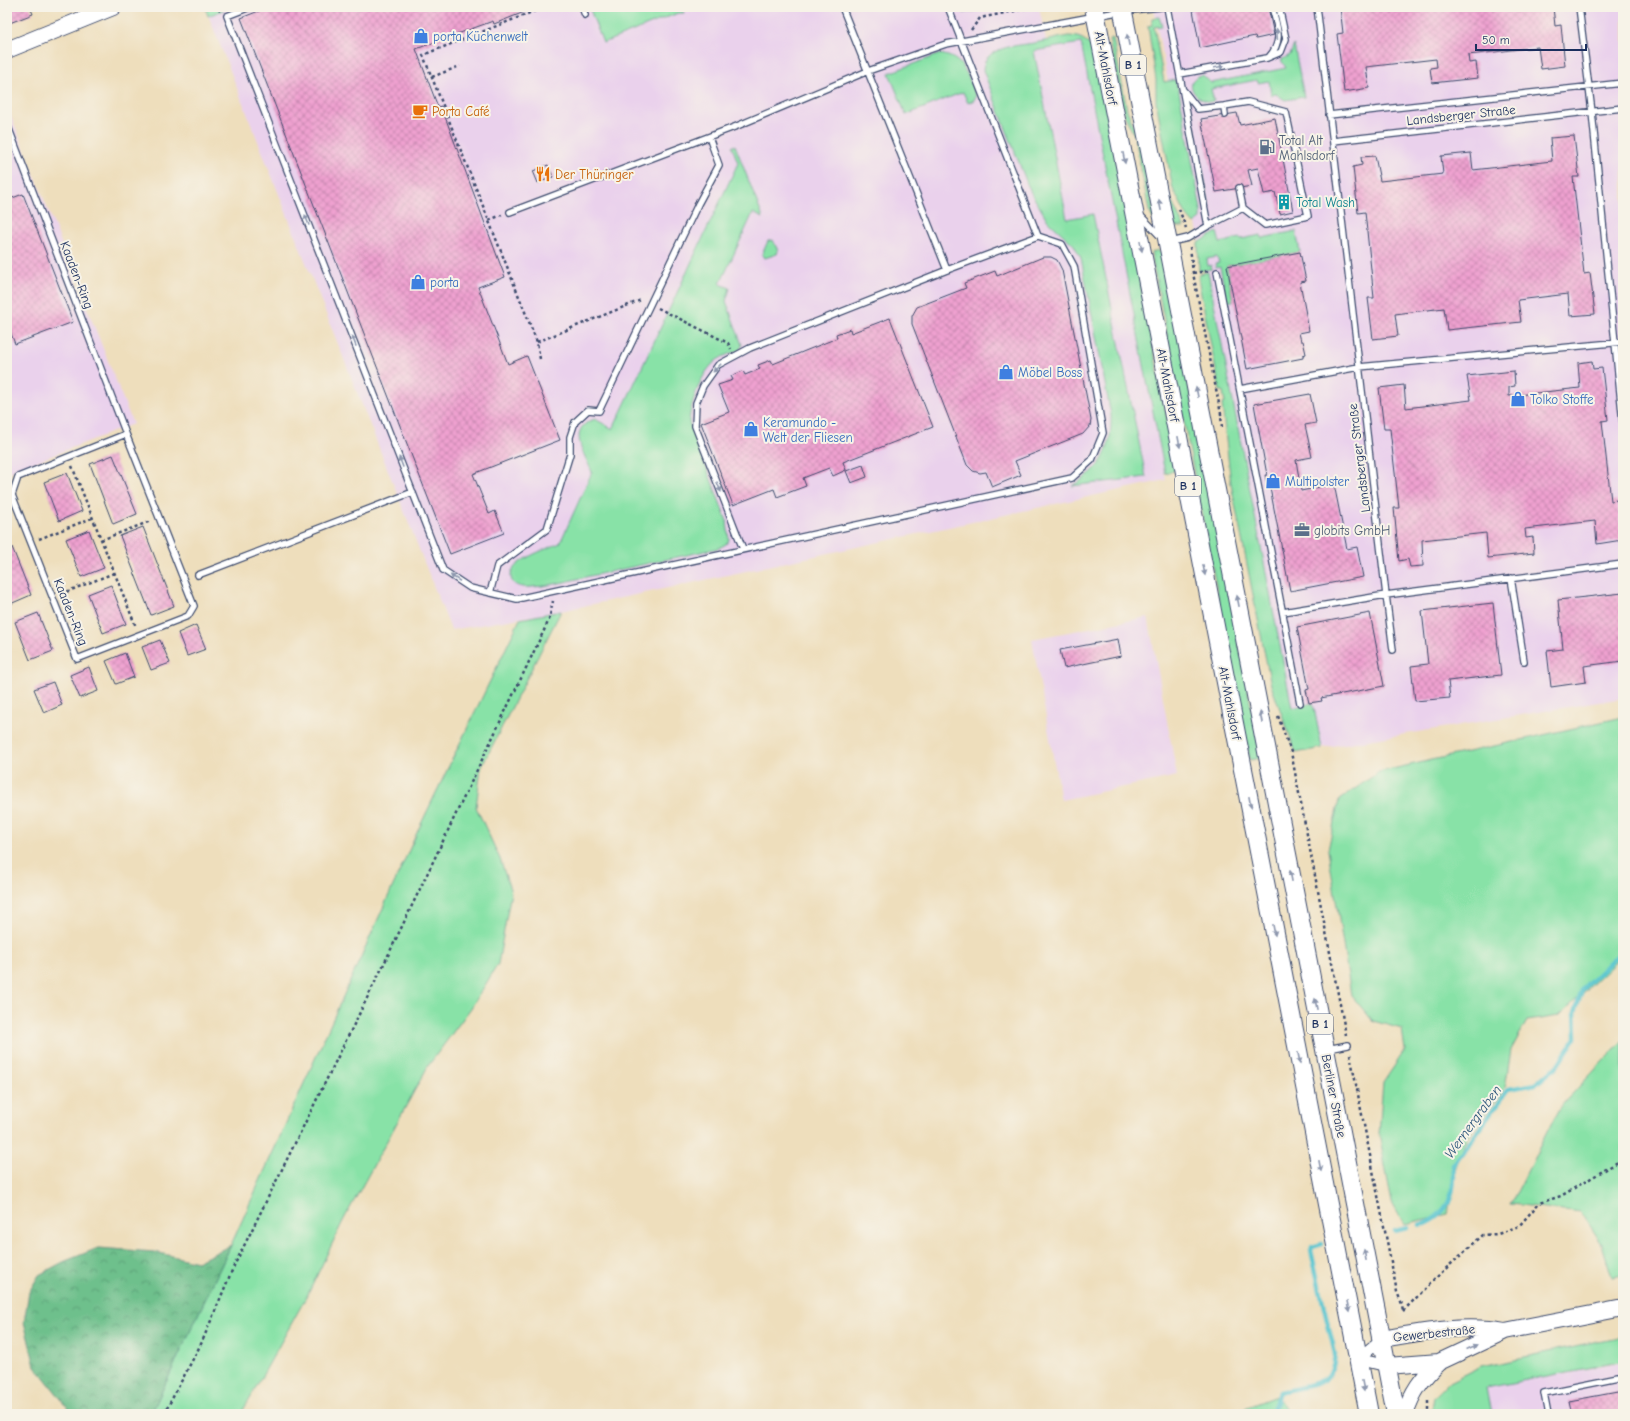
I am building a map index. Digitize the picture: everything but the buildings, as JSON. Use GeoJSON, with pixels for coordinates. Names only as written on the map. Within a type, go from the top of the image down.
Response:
{"type":"FeatureCollection","features":[{"type":"Feature","properties":{"kind":"main road","name":"Alt-Mahlsdorf"},"geometry":{"type":"LineString","coordinates":[[1122,9],[1268,755]]}},
{"type":"Feature","properties":{"kind":"main road","name":"Alt-Mahlsdorf"},"geometry":{"type":"LineString","coordinates":[[1095,12],[1242,764]]}},
{"type":"Feature","properties":{"kind":"main road","name":"Berliner Straße"},"geometry":{"type":"LineString","coordinates":[[1268,755],[1396,1414]]}},
{"type":"Feature","properties":{"kind":"main road","name":"Berliner Straße"},"geometry":{"type":"LineString","coordinates":[[1242,764],[1369,1414]]}},
{"type":"Feature","properties":{"kind":"street"},"geometry":{"type":"LineString","coordinates":[[7,50],[113,7]]}},
{"type":"Feature","properties":{"kind":"street","name":"Gewerbestraße"},"geometry":{"type":"LineString","coordinates":[[1358,1358],[1387,1366],[1439,1362],[1505,1331],[1623,1308]]}},
{"type":"Feature","properties":{"kind":"street","name":"Gewerbestraße"},"geometry":{"type":"LineString","coordinates":[[1358,1358],[1382,1339],[1459,1328],[1486,1328],[1505,1331]]}},
{"type":"Feature","properties":{"kind":"street"},"geometry":{"type":"LineString","coordinates":[[1405,1414],[1411,1396],[1416,1387],[1439,1362]]}},
{"type":"Feature","properties":{"kind":"lane"},"geometry":{"type":"LineString","coordinates":[[250,7],[227,16],[443,570],[470,588],[517,599],[1072,478],[1092,460],[1103,433],[1074,266],[1062,244],[1038,236],[947,270],[750,348],[718,365],[703,386],[696,403],[694,426],[743,549]]}},
{"type":"Feature","properties":{"kind":"lane"},"geometry":{"type":"LineString","coordinates":[[582,7],[585,15]]}},
{"type":"Feature","properties":{"kind":"lane"},"geometry":{"type":"LineString","coordinates":[[842,7],[947,270]]}},
{"type":"Feature","properties":{"kind":"lane"},"geometry":{"type":"LineString","coordinates":[[948,7],[1038,236]]}},
{"type":"Feature","properties":{"kind":"lane"},"geometry":{"type":"LineString","coordinates":[[510,212],[709,137],[868,71],[946,44],[1095,12],[1161,7]]}},
{"type":"Feature","properties":{"kind":"lane"},"geometry":{"type":"LineString","coordinates":[[1167,7],[1208,226]]}},
{"type":"Feature","properties":{"kind":"lane"},"geometry":{"type":"LineString","coordinates":[[1267,58],[1276,48],[1279,36],[1272,7]]}},
{"type":"Feature","properties":{"kind":"lane"},"geometry":{"type":"LineString","coordinates":[[1180,74],[1267,58],[1281,52],[1286,39],[1279,7]]}},
{"type":"Feature","properties":{"kind":"lane","name":"Landsberger Straße"},"geometry":{"type":"LineString","coordinates":[[1317,7],[1393,650]]}},
{"type":"Feature","properties":{"kind":"lane"},"geometry":{"type":"LineString","coordinates":[[1579,7],[1592,112],[1623,423]]}},
{"type":"Feature","properties":{"kind":"lane"},"geometry":{"type":"LineString","coordinates":[[1329,115],[1623,82]]}},
{"type":"Feature","properties":{"kind":"lane"},"geometry":{"type":"LineString","coordinates":[[1183,90],[1198,108],[1248,102],[1286,112],[1308,216],[1266,225],[1243,208],[1239,188]]}},
{"type":"Feature","properties":{"kind":"lane"},"geometry":{"type":"LineString","coordinates":[[1224,106],[1225,115]]}},
{"type":"Feature","properties":{"kind":"lane","name":"Landsberger Straße"},"geometry":{"type":"LineString","coordinates":[[1333,141],[1623,108]]}},
{"type":"Feature","properties":{"kind":"lane","name":"Kaaden-Ring"},"geometry":{"type":"LineString","coordinates":[[7,124],[194,606],[188,616],[77,659],[12,495],[18,477],[126,434]]}},
{"type":"Feature","properties":{"kind":"lane"},"geometry":{"type":"LineString","coordinates":[[490,593],[497,566],[547,529],[570,454],[570,437],[575,422],[588,410],[599,411],[698,204],[719,165],[709,137]]}},
{"type":"Feature","properties":{"kind":"lane"},"geometry":{"type":"LineString","coordinates":[[1133,208],[1168,243],[1188,238],[1243,208]]}},
{"type":"Feature","properties":{"kind":"lane"},"geometry":{"type":"LineString","coordinates":[[1217,272],[1300,703]]}},
{"type":"Feature","properties":{"kind":"lane"},"geometry":{"type":"LineString","coordinates":[[1240,389],[1359,367],[1623,342]]}},
{"type":"Feature","properties":{"kind":"lane"},"geometry":{"type":"LineString","coordinates":[[198,575],[413,492]]}},
{"type":"Feature","properties":{"kind":"lane"},"geometry":{"type":"LineString","coordinates":[[1283,612],[1386,594],[1623,564]]}},
{"type":"Feature","properties":{"kind":"lane"},"geometry":{"type":"LineString","coordinates":[[1511,578],[1524,661]]}},
{"type":"Feature","properties":{"kind":"lane"},"geometry":{"type":"LineString","coordinates":[[1325,1049],[1348,1045]]}},
{"type":"Feature","properties":{"kind":"lane"},"geometry":{"type":"LineString","coordinates":[[1548,1414],[1544,1394],[1623,1377]]}},
{"type":"Feature","properties":{"kind":"path"},"geometry":{"type":"LineString","coordinates":[[540,359],[537,342],[423,55],[545,7]]}},
{"type":"Feature","properties":{"kind":"path"},"geometry":{"type":"LineString","coordinates":[[978,20],[1034,7]]}},
{"type":"Feature","properties":{"kind":"path"},"geometry":{"type":"LineString","coordinates":[[432,77],[460,66]]}},
{"type":"Feature","properties":{"kind":"path"},"geometry":{"type":"LineString","coordinates":[[489,220],[510,212]]}},
{"type":"Feature","properties":{"kind":"path"},"geometry":{"type":"LineString","coordinates":[[1193,273],[1210,271],[1217,272]]}},
{"type":"Feature","properties":{"kind":"path"},"geometry":{"type":"LineString","coordinates":[[68,457],[139,635]]}},
{"type":"Feature","properties":{"kind":"path"},"geometry":{"type":"LineString","coordinates":[[31,542],[92,518]]}},
{"type":"Feature","properties":{"kind":"path"},"geometry":{"type":"LineString","coordinates":[[101,540],[159,518]]}},
{"type":"Feature","properties":{"kind":"path"},"geometry":{"type":"LineString","coordinates":[[53,598],[114,573]]}},
{"type":"Feature","properties":{"kind":"path"},"geometry":{"type":"LineString","coordinates":[[164,1414],[202,1342],[233,1268],[378,975],[546,626],[553,604],[552,591]]}},
{"type":"Feature","properties":{"kind":"path"},"geometry":{"type":"LineString","coordinates":[[1276,710],[1291,752],[1397,1292],[1402,1304],[1403,1312],[1441,1272],[1483,1235],[1498,1234],[1519,1226],[1539,1203],[1561,1196],[1623,1159]]}},
{"type":"Feature","properties":{"kind":"path"},"geometry":{"type":"LineString","coordinates":[[1428,1400],[1428,1414]]}},
{"type":"Feature","properties":{"kind":"shaded area"},"geometry":{"type":"Polygon","coordinates":[[[205,7],[1039,7],[1046,40],[1068,36],[1081,37],[1166,480],[561,611],[451,630],[205,7]]]}},
{"type":"Feature","properties":{"kind":"shaded area"},"geometry":{"type":"Polygon","coordinates":[[[1153,7],[1623,7],[1623,698],[1302,751],[1280,681],[1231,399],[1153,7]]]}},
{"type":"Feature","properties":{"kind":"shaded area"},"geometry":{"type":"Polygon","coordinates":[[[7,106],[133,424],[7,473],[7,106]]]}},
{"type":"Feature","properties":{"kind":"shaded area"},"geometry":{"type":"Polygon","coordinates":[[[1148,617],[1177,776],[1061,800],[1032,639],[1148,617]]]}},
{"type":"Feature","properties":{"kind":"shaded area"},"geometry":{"type":"Polygon","coordinates":[[[1623,1362],[1623,1414],[1491,1414],[1485,1388],[1623,1362]]]}},
{"type":"Feature","properties":{"kind":"green space"},"geometry":{"type":"Polygon","coordinates":[[[205,7],[224,7],[223,10],[208,16],[205,7]]]}},
{"type":"Feature","properties":{"kind":"green space"},"geometry":{"type":"Polygon","coordinates":[[[589,7],[682,7],[684,13],[678,13],[603,43],[589,7]]]}},
{"type":"Feature","properties":{"kind":"green space"},"geometry":{"type":"Polygon","coordinates":[[[958,7],[994,7],[964,13],[958,7]]]}},
{"type":"Feature","properties":{"kind":"green space"},"geometry":{"type":"Polygon","coordinates":[[[1159,17],[1162,26],[1154,27],[1164,82],[1175,80],[1179,91],[1201,209],[1201,219],[1194,224],[1187,216],[1173,189],[1156,101],[1156,80],[1148,26],[1152,25],[1152,18],[1159,17]]]}},
{"type":"Feature","properties":{"kind":"green space"},"geometry":{"type":"Polygon","coordinates":[[[1068,36],[1078,37],[1086,41],[1096,56],[1177,470],[1165,473],[1081,43],[1034,51],[1067,219],[1093,214],[1146,477],[1072,486],[1091,472],[1104,457],[1110,438],[1111,427],[1111,415],[1081,258],[1074,245],[1048,221],[1030,191],[983,70],[985,62],[989,56],[1002,49],[1068,36]]]}},
{"type":"Feature","properties":{"kind":"green space"},"geometry":{"type":"Polygon","coordinates":[[[1113,38],[1127,110],[1141,143],[1155,218],[1153,219],[1149,211],[1135,137],[1124,114],[1109,39],[1113,38]]]}},
{"type":"Feature","properties":{"kind":"green space"},"geometry":{"type":"Polygon","coordinates":[[[1294,45],[1304,97],[1285,100],[1276,94],[1271,95],[1269,81],[1258,83],[1257,80],[1211,89],[1214,101],[1210,102],[1199,98],[1192,89],[1192,81],[1197,76],[1203,75],[1211,83],[1286,68],[1281,60],[1290,55],[1294,45]]]}},
{"type":"Feature","properties":{"kind":"green space"},"geometry":{"type":"Polygon","coordinates":[[[940,54],[955,59],[964,69],[976,96],[974,100],[968,103],[963,92],[906,115],[889,73],[940,54]]]}},
{"type":"Feature","properties":{"kind":"green space"},"geometry":{"type":"Polygon","coordinates":[[[1189,107],[1192,113],[1210,209],[1208,207],[1189,107]]]}},
{"type":"Feature","properties":{"kind":"green space"},"geometry":{"type":"Polygon","coordinates":[[[735,145],[763,218],[753,213],[720,284],[730,288],[726,301],[742,345],[740,350],[717,360],[706,372],[698,388],[689,422],[727,521],[729,540],[726,544],[719,548],[557,584],[530,587],[521,587],[516,585],[512,581],[511,574],[520,562],[560,543],[592,472],[580,442],[579,435],[581,428],[586,423],[595,419],[613,429],[738,163],[732,147],[735,145]]]}},
{"type":"Feature","properties":{"kind":"green space"},"geometry":{"type":"Polygon","coordinates":[[[1169,196],[1184,227],[1177,227],[1173,225],[1167,197],[1169,196]]]}},
{"type":"Feature","properties":{"kind":"green space"},"geometry":{"type":"Polygon","coordinates":[[[1296,231],[1300,252],[1227,266],[1233,301],[1227,302],[1220,267],[1216,268],[1215,264],[1219,263],[1217,257],[1207,259],[1208,266],[1211,265],[1212,269],[1199,271],[1198,243],[1217,232],[1220,243],[1240,238],[1261,235],[1262,238],[1296,231]]]}},
{"type":"Feature","properties":{"kind":"green space"},"geometry":{"type":"Polygon","coordinates":[[[773,240],[778,251],[777,254],[765,258],[762,254],[768,241],[773,240]]]}},
{"type":"Feature","properties":{"kind":"green space"},"geometry":{"type":"Polygon","coordinates":[[[1158,250],[1163,253],[1261,758],[1250,760],[1151,253],[1158,250]]]}},
{"type":"Feature","properties":{"kind":"green space"},"geometry":{"type":"Polygon","coordinates":[[[1208,272],[1292,708],[1313,703],[1322,748],[1296,753],[1271,685],[1231,484],[1222,404],[1225,403],[1223,391],[1220,391],[1199,284],[1199,274],[1208,272]]]}},
{"type":"Feature","properties":{"kind":"green space"},"geometry":{"type":"Polygon","coordinates":[[[561,611],[481,768],[476,807],[500,859],[511,892],[498,964],[471,1008],[428,1066],[343,1221],[309,1292],[241,1414],[151,1414],[231,1245],[420,826],[520,619],[561,611]]]}},
{"type":"Feature","properties":{"kind":"green space"},"geometry":{"type":"Polygon","coordinates":[[[1623,717],[1623,955],[1559,1016],[1527,1021],[1511,1050],[1505,1088],[1467,1136],[1455,1170],[1448,1214],[1404,1224],[1392,1203],[1379,1134],[1383,1083],[1405,1050],[1402,1029],[1373,1021],[1351,995],[1328,850],[1339,800],[1379,772],[1623,717]]]}},
{"type":"Feature","properties":{"kind":"green space"},"geometry":{"type":"Polygon","coordinates":[[[1623,1040],[1623,1275],[1612,1277],[1602,1244],[1581,1212],[1511,1204],[1559,1108],[1623,1040]]]}},
{"type":"Feature","properties":{"kind":"green space"},"geometry":{"type":"Polygon","coordinates":[[[231,1245],[151,1414],[73,1414],[35,1366],[24,1322],[29,1292],[39,1275],[63,1262],[98,1248],[155,1252],[197,1262],[231,1245]]]}},
{"type":"Feature","properties":{"kind":"green space"},"geometry":{"type":"Polygon","coordinates":[[[1623,1336],[1623,1361],[1486,1388],[1491,1414],[1431,1414],[1434,1397],[1448,1383],[1482,1366],[1623,1336]]]}},
{"type":"Feature","properties":{"kind":"green space"},"geometry":{"type":"Polygon","coordinates":[[[1276,1396],[1289,1414],[1238,1414],[1247,1407],[1276,1396]]]}},
{"type":"Feature","properties":{"kind":"waterway","name":"Wernergraben"},"geometry":{"type":"LineString","coordinates":[[1419,1225],[1429,1221],[1444,1210],[1452,1194],[1454,1175],[1453,1165],[1509,1089],[1536,1084],[1557,1066],[1576,1037],[1575,1012],[1582,990],[1623,950]]}},
{"type":"Feature","properties":{"kind":"waterway","name":"Wernergraben"},"geometry":{"type":"LineString","coordinates":[[1395,1231],[1407,1228]]}},
{"type":"Feature","properties":{"kind":"waterway","name":"Wernergraben"},"geometry":{"type":"LineString","coordinates":[[1272,1414],[1279,1392],[1323,1381],[1329,1376],[1333,1367],[1335,1354],[1311,1251],[1312,1247],[1322,1244]]}},
{"type":"Feature","properties":{"kind":"place","name":"porta Küchenwelt"},"geometry":{"type":"Point","coordinates":[421,36]}},
{"type":"Feature","properties":{"kind":"place","name":"Porta Café"},"geometry":{"type":"Point","coordinates":[420,111]}},
{"type":"Feature","properties":{"kind":"place","name":"Total Alt Mahlsdorf"},"geometry":{"type":"Point","coordinates":[1267,147]}},
{"type":"Feature","properties":{"kind":"place","name":"Der Thüringer"},"geometry":{"type":"Point","coordinates":[543,174]}},
{"type":"Feature","properties":{"kind":"place","name":"Total Wash"},"geometry":{"type":"Point","coordinates":[1284,202]}},
{"type":"Feature","properties":{"kind":"place","name":"porta"},"geometry":{"type":"Point","coordinates":[418,282]}},
{"type":"Feature","properties":{"kind":"place","name":"Möbel Boss"},"geometry":{"type":"Point","coordinates":[1006,372]}},
{"type":"Feature","properties":{"kind":"place","name":"Tolko Stoffe"},"geometry":{"type":"Point","coordinates":[1518,399]}},
{"type":"Feature","properties":{"kind":"place","name":"Keramundo - Welt der Fliesen"},"geometry":{"type":"Point","coordinates":[751,429]}},
{"type":"Feature","properties":{"kind":"place","name":"Multipolster"},"geometry":{"type":"Point","coordinates":[1273,481]}},
{"type":"Feature","properties":{"kind":"place","name":"globits GmbH"},"geometry":{"type":"Point","coordinates":[1302,530]}}]}
